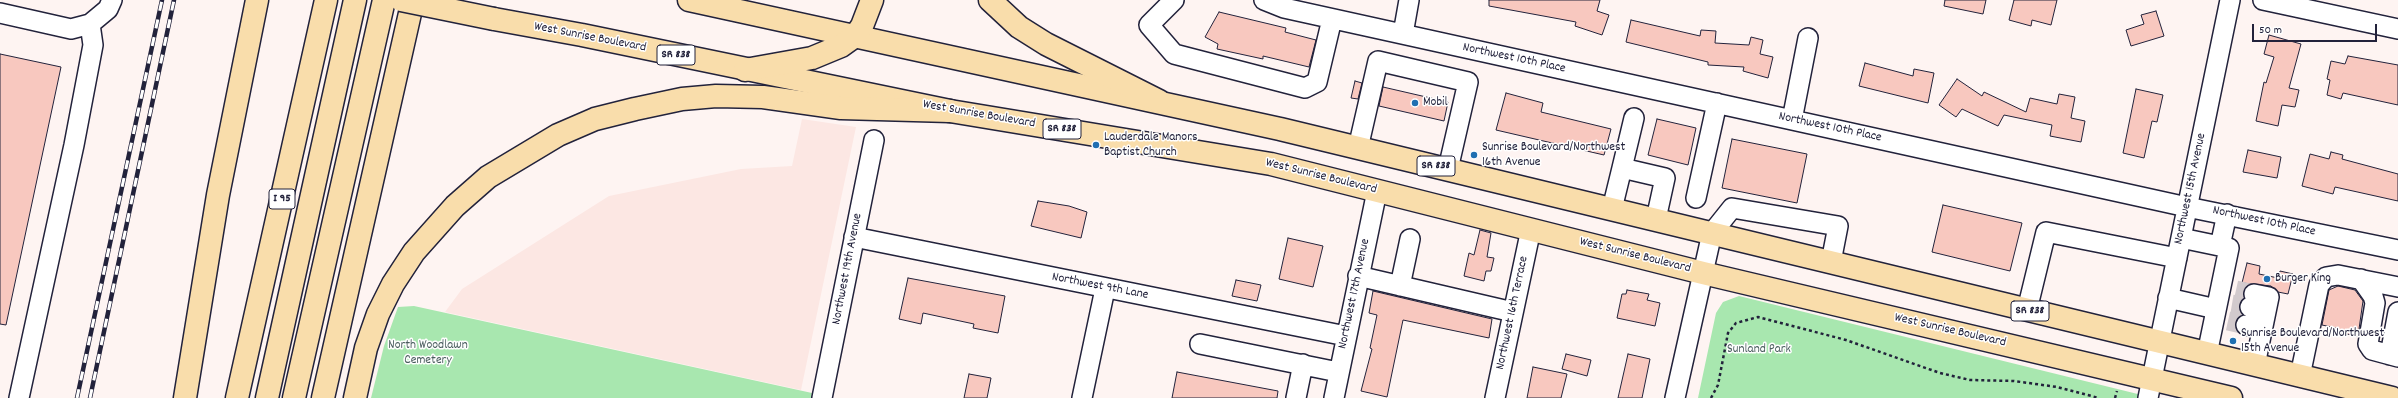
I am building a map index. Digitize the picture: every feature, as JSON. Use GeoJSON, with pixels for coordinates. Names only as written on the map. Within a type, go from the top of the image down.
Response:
{"type":"FeatureCollection","features":[{"type":"Feature","properties":{"kind":"main road"},"geometry":{"type":"LineString","coordinates":[[185,398],[218,194],[257,0]]}},
{"type":"Feature","properties":{"kind":"main road","name":"I 95"},"geometry":{"type":"LineString","coordinates":[[237,398],[326,0]]}},
{"type":"Feature","properties":{"kind":"main road"},"geometry":{"type":"LineString","coordinates":[[266,398],[355,0]]}},
{"type":"Feature","properties":{"kind":"main road"},"geometry":{"type":"LineString","coordinates":[[294,398],[384,0]]}},
{"type":"Feature","properties":{"kind":"main road","name":"West Sunrise Boulevard"},"geometry":{"type":"LineString","coordinates":[[401,0],[582,35],[950,112],[1271,164],[1531,229],[2150,388],[2231,398]]}},
{"type":"Feature","properties":{"kind":"main road"},"geometry":{"type":"LineString","coordinates":[[323,398],[413,0]]}},
{"type":"Feature","properties":{"kind":"main road"},"geometry":{"type":"LineString","coordinates":[[404,39],[419,0]]}},
{"type":"Feature","properties":{"kind":"main road","name":"SR 838"},"geometry":{"type":"LineString","coordinates":[[690,0],[1159,101],[1656,219],[2392,398]]}},
{"type":"Feature","properties":{"kind":"main road"},"geometry":{"type":"LineString","coordinates":[[745,70],[812,58],[841,46],[855,36],[868,15],[872,0]]}},
{"type":"Feature","properties":{"kind":"main road"},"geometry":{"type":"LineString","coordinates":[[990,0],[1019,27],[1046,44],[1159,101]]}},
{"type":"Feature","properties":{"kind":"main road"},"geometry":{"type":"LineString","coordinates":[[355,398],[366,348],[378,314],[393,284],[414,252],[454,206],[488,178],[558,135],[595,119],[622,112],[682,99],[716,96],[764,97],[841,108],[950,112]]}},
{"type":"Feature","properties":{"kind":"street"},"geometry":{"type":"LineString","coordinates":[[0,13],[71,29],[90,24],[108,9],[112,0]]}},
{"type":"Feature","properties":{"kind":"street"},"geometry":{"type":"LineString","coordinates":[[1174,0],[1149,25],[1174,54],[1305,88],[1317,82],[1332,19]]}},
{"type":"Feature","properties":{"kind":"street","name":"Northwest 10th Place"},"geometry":{"type":"LineString","coordinates":[[1264,0],[1284,8],[1332,19],[2187,206],[2398,250]]}},
{"type":"Feature","properties":{"kind":"street"},"geometry":{"type":"LineString","coordinates":[[1403,34],[1410,0]]}},
{"type":"Feature","properties":{"kind":"street","name":"Northwest 15th Avenue"},"geometry":{"type":"LineString","coordinates":[[2150,388],[2230,0]]}},
{"type":"Feature","properties":{"kind":"street"},"geometry":{"type":"LineString","coordinates":[[2263,0],[2398,29]]}},
{"type":"Feature","properties":{"kind":"street"},"geometry":{"type":"LineString","coordinates":[[19,398],[75,137],[93,45],[90,24]]}},
{"type":"Feature","properties":{"kind":"street"},"geometry":{"type":"LineString","coordinates":[[1792,120],[1808,38]]}},
{"type":"Feature","properties":{"kind":"street"},"geometry":{"type":"LineString","coordinates":[[1358,148],[1378,61],[1468,82],[1448,169]]}},
{"type":"Feature","properties":{"kind":"street"},"geometry":{"type":"LineString","coordinates":[[1696,198],[1717,103]]}},
{"type":"Feature","properties":{"kind":"street"},"geometry":{"type":"LineString","coordinates":[[1612,209],[1634,118]]}},
{"type":"Feature","properties":{"kind":"street","name":"Northwest 19th Avenue"},"geometry":{"type":"LineString","coordinates":[[822,398],[874,140]]}},
{"type":"Feature","properties":{"kind":"street"},"geometry":{"type":"LineString","coordinates":[[1622,168],[1665,178],[1656,219]]}},
{"type":"Feature","properties":{"kind":"street","name":"Northwest 17th Avenue"},"geometry":{"type":"LineString","coordinates":[[1334,398],[1338,372],[1377,191]]}},
{"type":"Feature","properties":{"kind":"street"},"geometry":{"type":"LineString","coordinates":[[1675,398],[1712,233],[1732,208],[1838,226],[1831,262]]}},
{"type":"Feature","properties":{"kind":"street"},"geometry":{"type":"LineString","coordinates":[[2220,246],[2227,214]]}},
{"type":"Feature","properties":{"kind":"street","name":"Northwest 16th Terrace"},"geometry":{"type":"LineString","coordinates":[[1495,398],[1531,229]]}},
{"type":"Feature","properties":{"kind":"street"},"geometry":{"type":"LineString","coordinates":[[2027,310],[2046,232],[2176,258]]}},
{"type":"Feature","properties":{"kind":"street","name":"Northwest 9th Lane"},"geometry":{"type":"LineString","coordinates":[[854,237],[1105,289],[1346,336]]}},
{"type":"Feature","properties":{"kind":"street"},"geometry":{"type":"LineString","coordinates":[[2181,238],[2229,248],[2237,308],[2255,365]]}},
{"type":"Feature","properties":{"kind":"street"},"geometry":{"type":"LineString","coordinates":[[1400,286],[1410,239]]}},
{"type":"Feature","properties":{"kind":"street"},"geometry":{"type":"LineString","coordinates":[[2300,376],[2319,285],[2326,277],[2338,275],[2398,287]]}},
{"type":"Feature","properties":{"kind":"street"},"geometry":{"type":"LineString","coordinates":[[1358,276],[1513,312]]}},
{"type":"Feature","properties":{"kind":"street"},"geometry":{"type":"LineString","coordinates":[[2361,280],[2373,296],[2375,302],[2368,344],[2372,350],[2394,356],[2398,312]]}},
{"type":"Feature","properties":{"kind":"street"},"geometry":{"type":"LineString","coordinates":[[1082,398],[1105,289]]}},
{"type":"Feature","properties":{"kind":"street"},"geometry":{"type":"LineString","coordinates":[[2168,298],[2237,308]]}},
{"type":"Feature","properties":{"kind":"street"},"geometry":{"type":"LineString","coordinates":[[2207,354],[2237,308]]}},
{"type":"Feature","properties":{"kind":"street"},"geometry":{"type":"LineString","coordinates":[[1200,344],[1338,372]]}},
{"type":"Feature","properties":{"kind":"street"},"geometry":{"type":"LineString","coordinates":[[1296,398],[1303,364]]}},
{"type":"Feature","properties":{"kind":"path"},"geometry":{"type":"LineString","coordinates":[[1711,398],[1718,385],[1728,333],[1736,323],[1758,317],[1846,340],[1940,373],[1970,380],[2014,381],[2057,387],[2099,398]]}},
{"type":"Feature","properties":{"kind":"shaded area"},"geometry":{"type":"Polygon","coordinates":[[[802,119],[856,127],[801,390],[445,312],[462,289],[609,196],[741,169],[792,166],[802,119]]]}},
{"type":"Feature","properties":{"kind":"green space","name":"Sunland Park"},"geometry":{"type":"Polygon","coordinates":[[[1739,296],[2154,398],[1698,398],[1716,313],[1723,302],[1739,296]]]}},
{"type":"Feature","properties":{"kind":"green space","name":"North Woodlawn Cemetery"},"geometry":{"type":"Polygon","coordinates":[[[414,306],[812,393],[811,398],[371,398],[384,346],[398,307],[414,306]]]}},
{"type":"Feature","properties":{"kind":"building"},"geometry":{"type":"Polygon","coordinates":[[[1489,0],[1600,0],[1597,11],[1609,15],[1602,35],[1575,26],[1576,22],[1489,6],[1489,0]]]}},
{"type":"Feature","properties":{"kind":"building"},"geometry":{"type":"Polygon","coordinates":[[[1945,0],[1986,0],[1983,14],[1944,6],[1945,0]]]}},
{"type":"Feature","properties":{"kind":"building"},"geometry":{"type":"Polygon","coordinates":[[[2014,0],[2057,0],[2051,25],[2032,20],[2031,26],[2009,20],[2014,0]]]}},
{"type":"Feature","properties":{"kind":"building"},"geometry":{"type":"Polygon","coordinates":[[[2156,11],[2164,36],[2131,46],[2126,30],[2144,24],[2141,15],[2156,11]]]}},
{"type":"Feature","properties":{"kind":"building"},"geometry":{"type":"Polygon","coordinates":[[[1219,12],[1286,28],[1285,32],[1316,40],[1309,67],[1263,56],[1263,59],[1217,49],[1218,44],[1205,37],[1219,12]]]}},
{"type":"Feature","properties":{"kind":"building"},"geometry":{"type":"Polygon","coordinates":[[[1631,20],[1700,36],[1701,30],[1716,31],[1715,43],[1749,45],[1751,37],[1763,40],[1760,54],[1773,57],[1768,78],[1743,71],[1744,67],[1708,65],[1708,62],[1626,42],[1631,20]]]}},
{"type":"Feature","properties":{"kind":"building"},"geometry":{"type":"Polygon","coordinates":[[[2269,35],[2301,44],[2289,88],[2299,90],[2295,107],[2282,105],[2278,126],[2256,121],[2264,82],[2266,83],[2274,57],[2264,54],[2269,35]]]}},
{"type":"Feature","properties":{"kind":"building"},"geometry":{"type":"Polygon","coordinates":[[[0,54],[61,67],[6,325],[0,324],[0,54]]]}},
{"type":"Feature","properties":{"kind":"building"},"geometry":{"type":"Polygon","coordinates":[[[2348,56],[2398,65],[2398,105],[2343,93],[2341,99],[2327,95],[2330,80],[2327,79],[2331,61],[2345,64],[2348,56]]]}},
{"type":"Feature","properties":{"kind":"building"},"geometry":{"type":"Polygon","coordinates":[[[1865,63],[1913,76],[1914,69],[1934,73],[1928,103],[1859,86],[1865,63]]]}},
{"type":"Feature","properties":{"kind":"building"},"geometry":{"type":"Polygon","coordinates":[[[1957,79],[1982,96],[1984,92],[2026,112],[2030,98],[2057,104],[2059,94],[2075,97],[2071,118],[2085,121],[2081,142],[2050,136],[2052,125],[2004,115],[1998,126],[1962,109],[1956,117],[1939,105],[1957,79]]]}},
{"type":"Feature","properties":{"kind":"building"},"geometry":{"type":"Polygon","coordinates":[[[1355,81],[1362,83],[1358,99],[1351,98],[1355,81]]]}},
{"type":"Feature","properties":{"kind":"building"},"geometry":{"type":"Polygon","coordinates":[[[1383,87],[1448,102],[1444,121],[1379,106],[1383,87]]]}},
{"type":"Feature","properties":{"kind":"building"},"geometry":{"type":"Polygon","coordinates":[[[2136,89],[2163,95],[2157,122],[2152,121],[2144,158],[2123,153],[2136,89]]]}},
{"type":"Feature","properties":{"kind":"building"},"geometry":{"type":"Polygon","coordinates":[[[1506,93],[1543,103],[1541,112],[1611,129],[1604,155],[1496,130],[1506,93]]]}},
{"type":"Feature","properties":{"kind":"building"},"geometry":{"type":"Polygon","coordinates":[[[1657,119],[1696,128],[1688,165],[1648,155],[1657,119]]]}},
{"type":"Feature","properties":{"kind":"building"},"geometry":{"type":"Polygon","coordinates":[[[1732,139],[1807,154],[1797,203],[1722,188],[1732,139]]]}},
{"type":"Feature","properties":{"kind":"building"},"geometry":{"type":"Polygon","coordinates":[[[2248,150],[2281,157],[2277,178],[2243,172],[2248,150]]]}},
{"type":"Feature","properties":{"kind":"building"},"geometry":{"type":"Polygon","coordinates":[[[2331,152],[2343,155],[2342,159],[2398,174],[2398,201],[2335,187],[2333,194],[2302,186],[2310,154],[2329,159],[2331,152]]]}},
{"type":"Feature","properties":{"kind":"building"},"geometry":{"type":"Polygon","coordinates":[[[1038,201],[1069,206],[1087,212],[1081,238],[1031,226],[1038,201]]]}},
{"type":"Feature","properties":{"kind":"building"},"geometry":{"type":"Polygon","coordinates":[[[1943,205],[2022,223],[2010,271],[1932,252],[1943,205]]]}},
{"type":"Feature","properties":{"kind":"building"},"geometry":{"type":"Polygon","coordinates":[[[1480,230],[1491,233],[1487,257],[1494,258],[1491,271],[1486,271],[1484,281],[1464,276],[1469,253],[1474,255],[1480,230]]]}},
{"type":"Feature","properties":{"kind":"building"},"geometry":{"type":"Polygon","coordinates":[[[1288,238],[1323,246],[1313,287],[1279,279],[1288,238]]]}},
{"type":"Feature","properties":{"kind":"building","name":"Burger King"},"geometry":{"type":"Polygon","coordinates":[[[2247,263],[2260,266],[2259,274],[2278,278],[2280,271],[2293,274],[2288,294],[2278,292],[2271,286],[2242,283],[2247,263]]]}},
{"type":"Feature","properties":{"kind":"building"},"geometry":{"type":"Polygon","coordinates":[[[908,278],[1005,296],[998,333],[973,328],[974,324],[923,313],[921,324],[899,319],[908,278]]]}},
{"type":"Feature","properties":{"kind":"building"},"geometry":{"type":"Polygon","coordinates":[[[1236,280],[1261,285],[1257,301],[1232,296],[1236,280]]]}},
{"type":"Feature","properties":{"kind":"building"},"geometry":{"type":"Polygon","coordinates":[[[2338,286],[2355,290],[2363,301],[2358,336],[2335,332],[2336,328],[2322,325],[2329,290],[2338,286]]]}},
{"type":"Feature","properties":{"kind":"building"},"geometry":{"type":"Polygon","coordinates":[[[1627,290],[1649,294],[1647,300],[1660,303],[1655,326],[1617,318],[1622,294],[1626,294],[1627,290]]]}},
{"type":"Feature","properties":{"kind":"building"},"geometry":{"type":"Polygon","coordinates":[[[1373,291],[1492,319],[1489,338],[1403,320],[1387,397],[1361,391],[1372,349],[1370,348],[1377,315],[1369,313],[1373,291]]]}},
{"type":"Feature","properties":{"kind":"building"},"geometry":{"type":"Polygon","coordinates":[[[1566,354],[1591,360],[1587,376],[1562,369],[1566,354]]]}},
{"type":"Feature","properties":{"kind":"building"},"geometry":{"type":"Polygon","coordinates":[[[1628,354],[1650,359],[1642,398],[1618,398],[1628,354]]]}},
{"type":"Feature","properties":{"kind":"building"},"geometry":{"type":"Polygon","coordinates":[[[1533,367],[1567,374],[1561,398],[1527,398],[1533,367]]]}},
{"type":"Feature","properties":{"kind":"building"},"geometry":{"type":"Polygon","coordinates":[[[1177,372],[1278,391],[1277,398],[1172,398],[1177,372]]]}},
{"type":"Feature","properties":{"kind":"building"},"geometry":{"type":"Polygon","coordinates":[[[969,374],[991,378],[987,398],[964,398],[969,374]]]}},
{"type":"Feature","properties":{"kind":"tunnel"},"geometry":{"type":"LineString","coordinates":[[2236,290],[2254,294]]}},
{"type":"Feature","properties":{"kind":"tunnel"},"geometry":{"type":"LineString","coordinates":[[2232,304],[2250,307]]}},
{"type":"Feature","properties":{"kind":"tunnel"},"geometry":{"type":"LineString","coordinates":[[2228,321],[2246,325]]}},
{"type":"Feature","properties":{"kind":"railway"},"geometry":{"type":"LineString","coordinates":[[77,398],[162,0]]}},
{"type":"Feature","properties":{"kind":"railway"},"geometry":{"type":"LineString","coordinates":[[90,398],[174,0]]}},
{"type":"Feature","properties":{"kind":"place","name":"Mobil"},"geometry":{"type":"Point","coordinates":[1415,103]}},
{"type":"Feature","properties":{"kind":"place","name":"Lauderdale Manors Baptist Church"},"geometry":{"type":"Point","coordinates":[1096,145]}},
{"type":"Feature","properties":{"kind":"place","name":"Sunrise Boulevard/Northwest 16th Avenue"},"geometry":{"type":"Point","coordinates":[1474,155]}},
{"type":"Feature","properties":{"kind":"place","name":"Burger King"},"geometry":{"type":"Point","coordinates":[2267,279]}},
{"type":"Feature","properties":{"kind":"place","name":"Sunrise Boulevard/Northwest 15th Avenue"},"geometry":{"type":"Point","coordinates":[2233,341]}}]}
